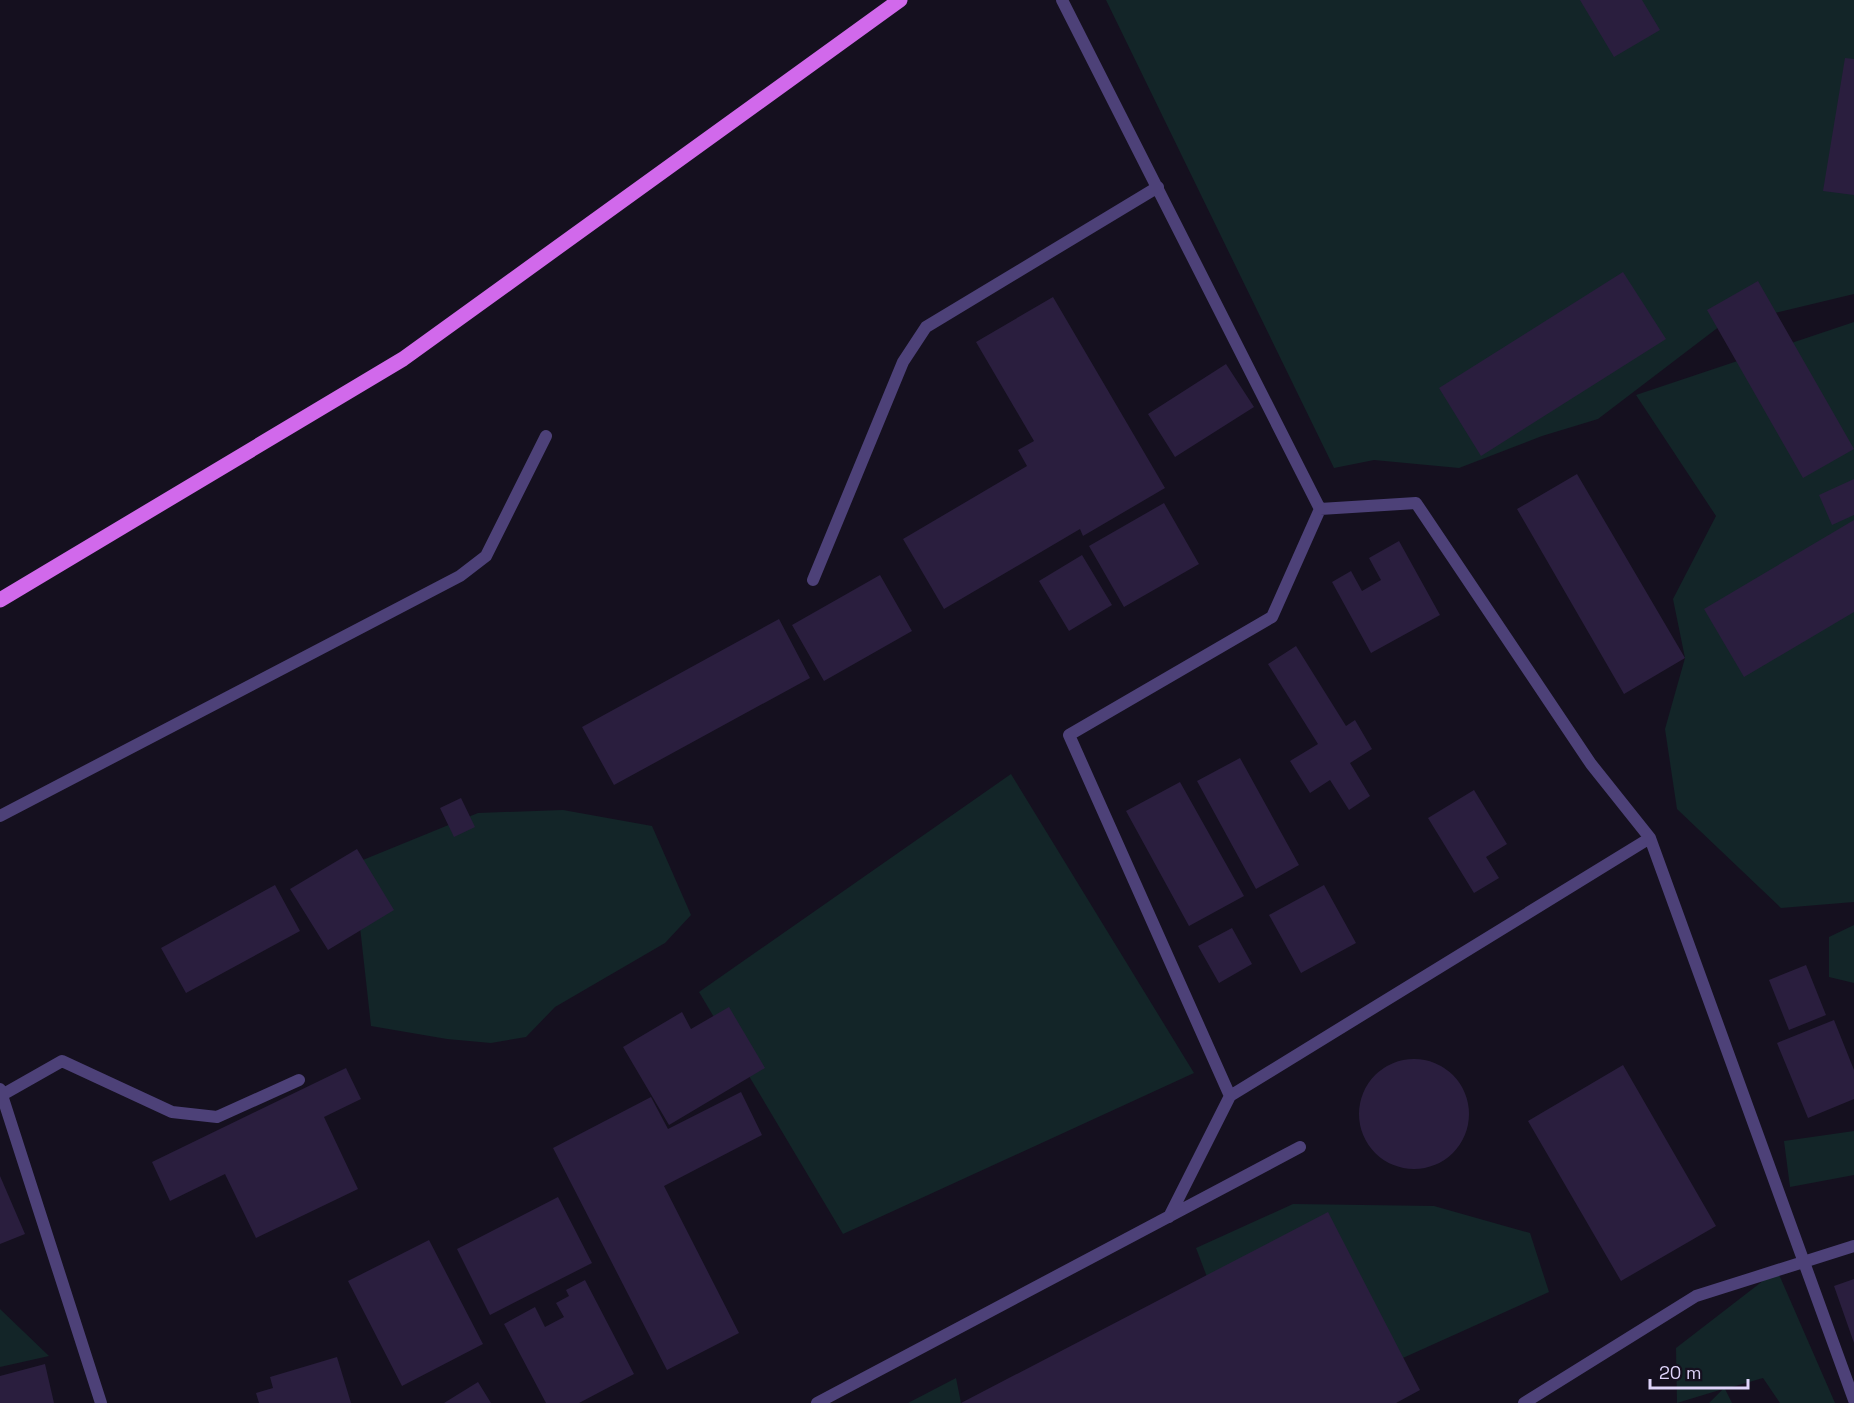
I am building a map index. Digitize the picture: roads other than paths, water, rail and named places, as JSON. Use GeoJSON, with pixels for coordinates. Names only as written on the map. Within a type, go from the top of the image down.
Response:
{"type":"FeatureCollection","features":[{"type":"Feature","properties":{"kind":"main road"},"geometry":{"type":"LineString","coordinates":[[0,600],[403,359],[900,0]]}},
{"type":"Feature","properties":{"kind":"street"},"geometry":{"type":"LineString","coordinates":[[1062,0],[1320,509]]}},
{"type":"Feature","properties":{"kind":"street"},"geometry":{"type":"LineString","coordinates":[[813,580],[903,362],[926,327],[1158,187]]}},
{"type":"Feature","properties":{"kind":"street"},"geometry":{"type":"LineString","coordinates":[[0,816],[460,576],[486,556],[546,436]]}},
{"type":"Feature","properties":{"kind":"street"},"geometry":{"type":"LineString","coordinates":[[1320,509],[1416,502],[1591,764],[1650,838],[1854,1400]]}},
{"type":"Feature","properties":{"kind":"street"},"geometry":{"type":"LineString","coordinates":[[1230,1096],[1069,735],[1272,617],[1320,509]]}},
{"type":"Feature","properties":{"kind":"street"},"geometry":{"type":"LineString","coordinates":[[1169,1216],[1230,1096],[1650,838]]}},
{"type":"Feature","properties":{"kind":"street"},"geometry":{"type":"LineString","coordinates":[[100,1403],[1,1092],[62,1061],[172,1112],[217,1117],[299,1080]]}},
{"type":"Feature","properties":{"kind":"street"},"geometry":{"type":"LineString","coordinates":[[817,1403],[1300,1147]]}},
{"type":"Feature","properties":{"kind":"street"},"geometry":{"type":"LineString","coordinates":[[1529,1402],[1696,1296],[1854,1246]]}}]}
